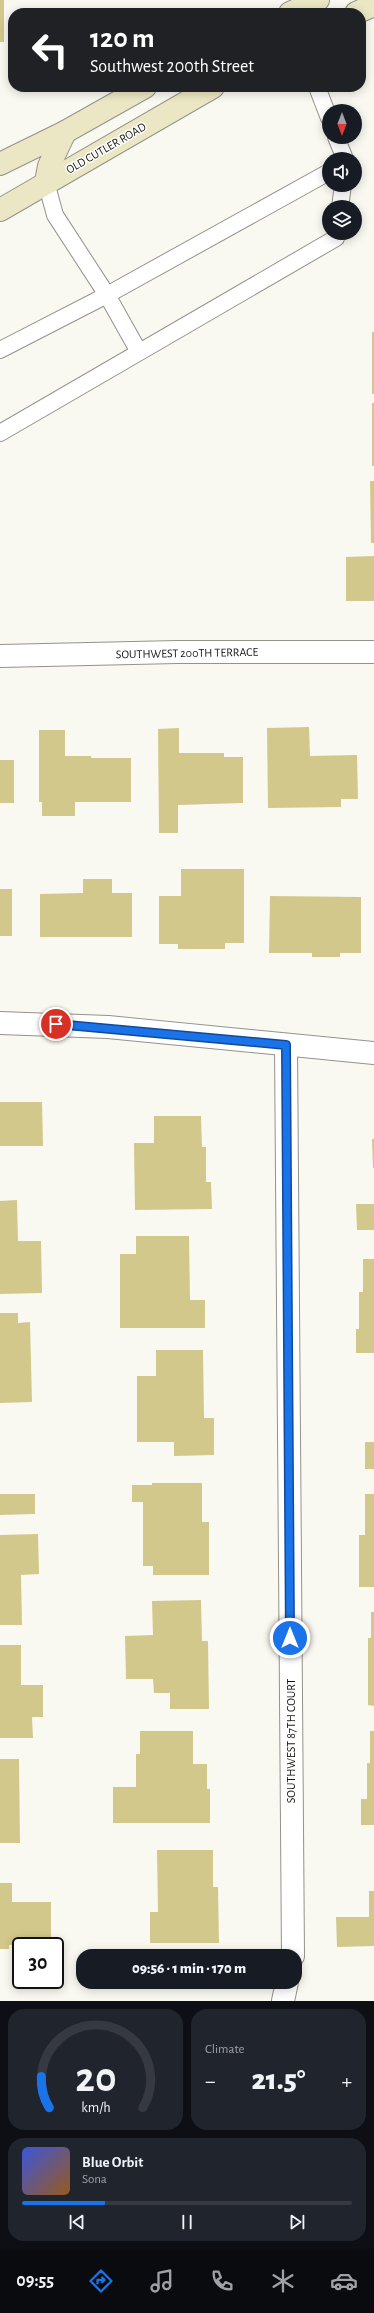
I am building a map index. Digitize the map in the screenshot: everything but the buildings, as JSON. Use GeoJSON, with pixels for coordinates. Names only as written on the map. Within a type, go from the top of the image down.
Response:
{"type":"FeatureCollection","features":[{"type":"Feature","properties":{"kind":"main road"},"geometry":{"type":"LineString","coordinates":[[301,8],[318,0]]}},
{"type":"Feature","properties":{"kind":"main road"},"geometry":{"type":"LineString","coordinates":[[0,164],[65,132],[136,92]]}},
{"type":"Feature","properties":{"kind":"main road","name":"OLD CUTLER ROAD"},"geometry":{"type":"LineString","coordinates":[[0,210],[46,182],[204,92]]}},
{"type":"Feature","properties":{"kind":"main road"},"geometry":{"type":"LineString","coordinates":[[46,182],[49,166],[65,132]]}},
{"type":"Feature","properties":{"kind":"street","name":"SOUTHWEST 200TH TERRACE"},"geometry":{"type":"LineString","coordinates":[[0,656],[177,652],[374,652]]}},
{"type":"Feature","properties":{"kind":"street"},"geometry":{"type":"LineString","coordinates":[[0,1023],[108,1027],[374,1053]]}},
{"type":"Feature","properties":{"kind":"street","name":"SOUTHWEST 87TH COURT"},"geometry":{"type":"LineString","coordinates":[[286,1045],[293,1949]]}},
{"type":"Feature","properties":{"kind":"street"},"geometry":{"type":"LineString","coordinates":[[283,2001],[286,1989]]}},
{"type":"Feature","properties":{"kind":"lane"},"geometry":{"type":"LineString","coordinates":[[319,92],[324,104]]}},
{"type":"Feature","properties":{"kind":"lane"},"geometry":{"type":"LineString","coordinates":[[0,350],[106,295],[322,176]]}},
{"type":"Feature","properties":{"kind":"lane"},"geometry":{"type":"LineString","coordinates":[[46,182],[56,215],[106,295],[139,352]]}},
{"type":"Feature","properties":{"kind":"lane"},"geometry":{"type":"LineString","coordinates":[[0,433],[333,240]]}},
{"type":"Feature","properties":{"kind":"route"},"geometry":{"type":"LineString","coordinates":[[56,1024],[108,1027],[286,1045],[290,1638]]}}]}
